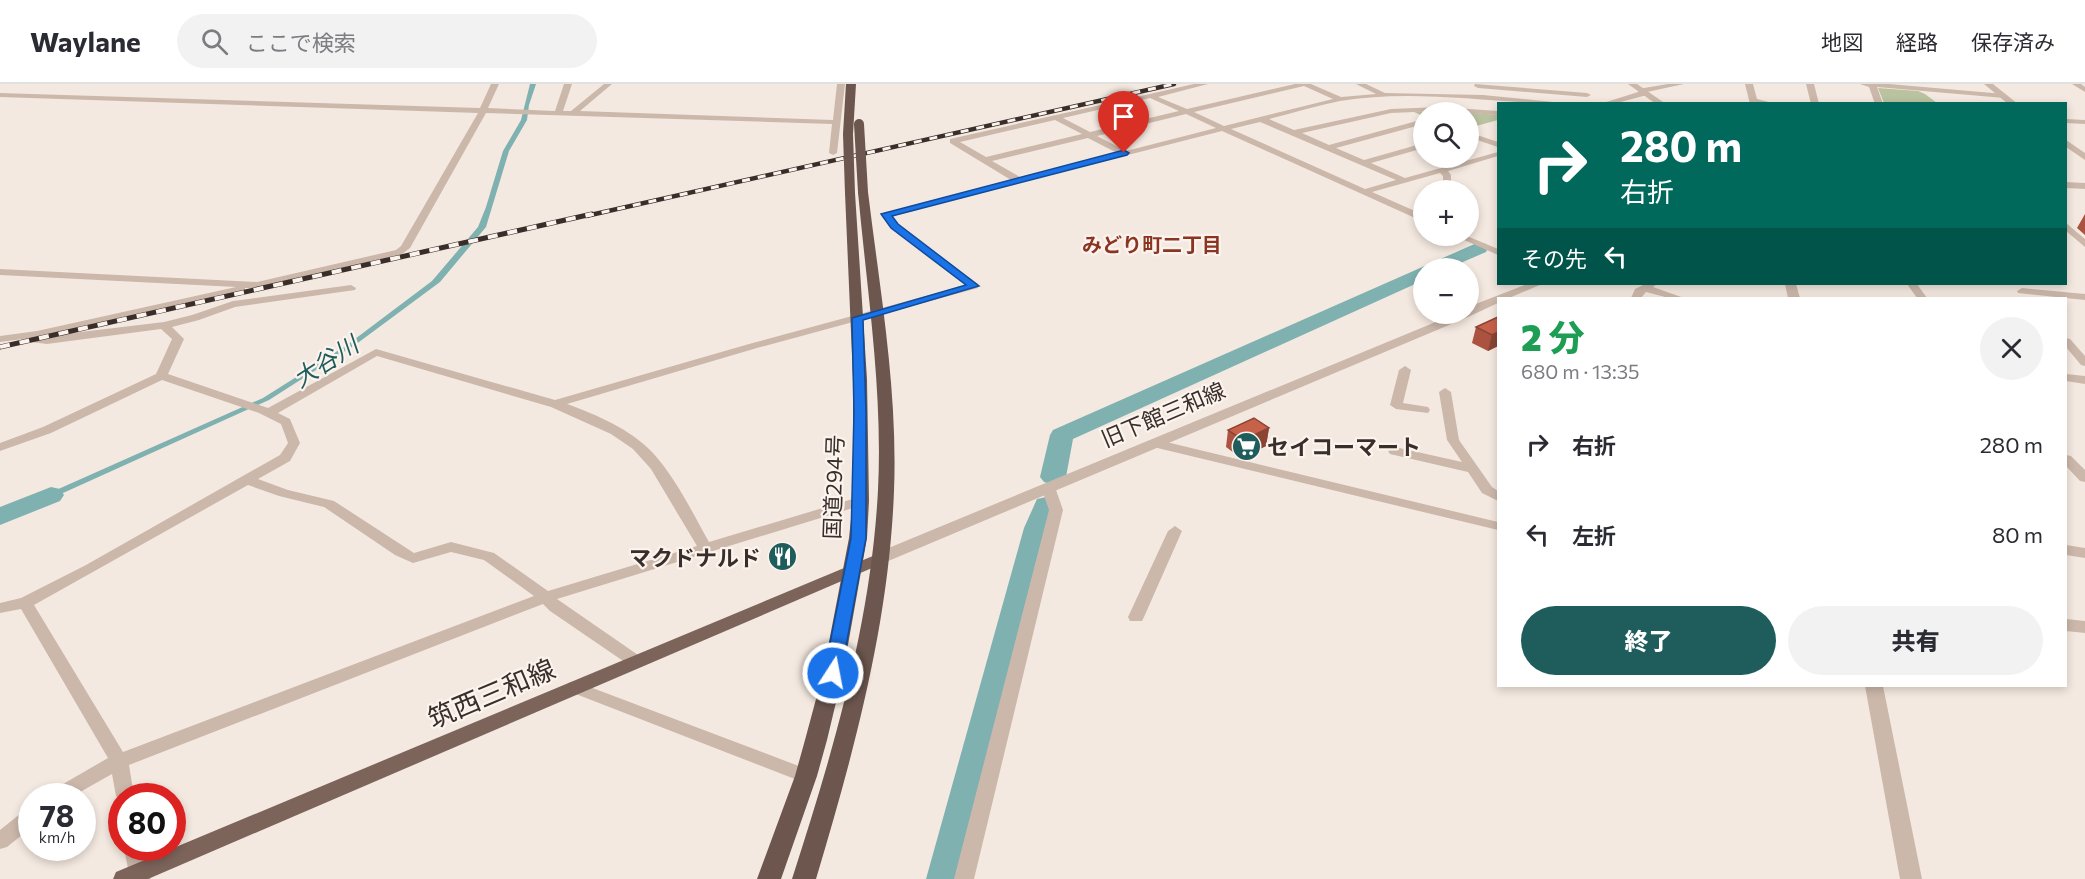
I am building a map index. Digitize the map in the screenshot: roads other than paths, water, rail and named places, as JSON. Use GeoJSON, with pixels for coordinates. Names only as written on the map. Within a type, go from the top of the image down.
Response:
{"type":"FeatureCollection","features":[{"type":"Feature","properties":{"kind":"highway","name":"国道294号"},"geometry":{"type":"LineString","coordinates":[[804,879],[834,785],[857,692],[874,603],[886,490],[886,445],[876,313],[848,134],[851,84]]}},
{"type":"Feature","properties":{"kind":"highway","name":"国道294号"},"geometry":{"type":"LineString","coordinates":[[768,879],[806,776],[833,673],[854,569],[861,501],[857,193],[861,84]]}},
{"type":"Feature","properties":{"kind":"main road","name":"筑西三和線"},"geometry":{"type":"LineString","coordinates":[[134,877],[634,661],[880,558]]}},
{"type":"Feature","properties":{"kind":"street"},"geometry":{"type":"LineString","coordinates":[[0,341],[399,252],[405,248],[486,111],[495,84]]}},
{"type":"Feature","properties":{"kind":"street"},"geometry":{"type":"LineString","coordinates":[[558,113],[568,84]]}},
{"type":"Feature","properties":{"kind":"street"},"geometry":{"type":"LineString","coordinates":[[572,114],[608,84]]}},
{"type":"Feature","properties":{"kind":"street"},"geometry":{"type":"LineString","coordinates":[[833,153],[841,84]]}},
{"type":"Feature","properties":{"kind":"street"},"geometry":{"type":"LineString","coordinates":[[1018,180],[953,141],[1204,84]]}},
{"type":"Feature","properties":{"kind":"street"},"geometry":{"type":"LineString","coordinates":[[984,160],[1305,84],[1340,99]]}},
{"type":"Feature","properties":{"kind":"street"},"geometry":{"type":"LineString","coordinates":[[1360,84],[1382,94],[1413,114]]}},
{"type":"Feature","properties":{"kind":"street"},"geometry":{"type":"LineString","coordinates":[[1587,84],[1587,95]]}},
{"type":"Feature","properties":{"kind":"street"},"geometry":{"type":"LineString","coordinates":[[1632,84],[1659,102]]}},
{"type":"Feature","properties":{"kind":"street"},"geometry":{"type":"LineString","coordinates":[[1609,102],[1664,85],[1680,84]]}},
{"type":"Feature","properties":{"kind":"street"},"geometry":{"type":"LineString","coordinates":[[1749,84],[1754,102]]}},
{"type":"Feature","properties":{"kind":"street"},"geometry":{"type":"LineString","coordinates":[[1810,84],[1814,102]]}},
{"type":"Feature","properties":{"kind":"street"},"geometry":{"type":"LineString","coordinates":[[1870,84],[1925,91],[2004,96]]}},
{"type":"Feature","properties":{"kind":"street"},"geometry":{"type":"LineString","coordinates":[[1870,84],[1878,102]]}},
{"type":"Feature","properties":{"kind":"street"},"geometry":{"type":"LineString","coordinates":[[1988,84],[2012,102]]}},
{"type":"Feature","properties":{"kind":"street"},"geometry":{"type":"LineString","coordinates":[[2076,84],[2085,90]]}},
{"type":"Feature","properties":{"kind":"street"},"geometry":{"type":"LineString","coordinates":[[1479,96],[1478,85],[1587,95],[1599,102]]}},
{"type":"Feature","properties":{"kind":"street"},"geometry":{"type":"LineString","coordinates":[[1925,91],[1933,97]]}},
{"type":"Feature","properties":{"kind":"street"},"geometry":{"type":"LineString","coordinates":[[555,404],[753,346],[974,286],[894,226],[886,214],[923,207],[1018,180],[1340,99],[1382,94],[1479,96],[1527,102]]}},
{"type":"Feature","properties":{"kind":"street"},"geometry":{"type":"LineString","coordinates":[[0,95],[836,122]]}},
{"type":"Feature","properties":{"kind":"street"},"geometry":{"type":"LineString","coordinates":[[1151,96],[1413,214]]}},
{"type":"Feature","properties":{"kind":"street"},"geometry":{"type":"LineString","coordinates":[[1294,133],[1369,115],[1405,110],[1446,109],[1497,113]]}},
{"type":"Feature","properties":{"kind":"street"},"geometry":{"type":"LineString","coordinates":[[1057,118],[1124,153]]}},
{"type":"Feature","properties":{"kind":"street"},"geometry":{"type":"LineString","coordinates":[[1261,119],[1403,180]]}},
{"type":"Feature","properties":{"kind":"street"},"geometry":{"type":"LineString","coordinates":[[2067,121],[2085,122]]}},
{"type":"Feature","properties":{"kind":"street"},"geometry":{"type":"LineString","coordinates":[[1328,148],[1413,122]]}},
{"type":"Feature","properties":{"kind":"street"},"geometry":{"type":"LineString","coordinates":[[1479,138],[1497,145]]}},
{"type":"Feature","properties":{"kind":"street"},"geometry":{"type":"LineString","coordinates":[[2068,146],[2085,157]]}},
{"type":"Feature","properties":{"kind":"street"},"geometry":{"type":"LineString","coordinates":[[1363,163],[1413,148]]}},
{"type":"Feature","properties":{"kind":"street"},"geometry":{"type":"LineString","coordinates":[[1364,192],[1494,155]]}},
{"type":"Feature","properties":{"kind":"street"},"geometry":{"type":"LineString","coordinates":[[1441,169],[1447,175],[1447,180]]}},
{"type":"Feature","properties":{"kind":"street"},"geometry":{"type":"LineString","coordinates":[[2067,185],[2085,186]]}},
{"type":"Feature","properties":{"kind":"street"},"geometry":{"type":"LineString","coordinates":[[2067,225],[2085,226]]}},
{"type":"Feature","properties":{"kind":"street"},"geometry":{"type":"LineString","coordinates":[[2067,226],[2085,244]]}},
{"type":"Feature","properties":{"kind":"street"},"geometry":{"type":"LineString","coordinates":[[1479,244],[1497,252]]}},
{"type":"Feature","properties":{"kind":"street"},"geometry":{"type":"LineString","coordinates":[[0,272],[257,285]]}},
{"type":"Feature","properties":{"kind":"street"},"geometry":{"type":"LineString","coordinates":[[1504,297],[1534,285]]}},
{"type":"Feature","properties":{"kind":"street"},"geometry":{"type":"LineString","coordinates":[[1636,297],[1639,291],[1649,286],[1676,297]]}},
{"type":"Feature","properties":{"kind":"street"},"geometry":{"type":"LineString","coordinates":[[0,341],[47,341],[164,325],[195,318],[233,304],[351,288]]}},
{"type":"Feature","properties":{"kind":"street"},"geometry":{"type":"LineString","coordinates":[[2022,291],[2085,297]]}},
{"type":"Feature","properties":{"kind":"street"},"geometry":{"type":"LineString","coordinates":[[1479,307],[1497,300]]}},
{"type":"Feature","properties":{"kind":"street","name":"旧下館三和線"},"geometry":{"type":"LineString","coordinates":[[880,558],[1440,324]]}},
{"type":"Feature","properties":{"kind":"street"},"geometry":{"type":"LineString","coordinates":[[0,447],[47,430],[161,376],[178,339],[164,325]]}},
{"type":"Feature","properties":{"kind":"street"},"geometry":{"type":"LineString","coordinates":[[2067,342],[2085,363]]}},
{"type":"Feature","properties":{"kind":"street"},"geometry":{"type":"LineString","coordinates":[[266,411],[376,352],[555,404],[582,413],[623,437],[646,455],[677,500],[706,549]]}},
{"type":"Feature","properties":{"kind":"street"},"geometry":{"type":"LineString","coordinates":[[1405,370],[1395,405],[1424,410]]}},
{"type":"Feature","properties":{"kind":"street"},"geometry":{"type":"LineString","coordinates":[[0,608],[25,603],[102,562],[285,458],[294,443],[286,422],[266,411],[161,376]]}},
{"type":"Feature","properties":{"kind":"street"},"geometry":{"type":"LineString","coordinates":[[2067,378],[2085,380]]}},
{"type":"Feature","properties":{"kind":"street"},"geometry":{"type":"LineString","coordinates":[[1445,392],[1453,440],[1487,490],[1497,496]]}},
{"type":"Feature","properties":{"kind":"street"},"geometry":{"type":"LineString","coordinates":[[1154,443],[1497,526]]}},
{"type":"Feature","properties":{"kind":"street"},"geometry":{"type":"LineString","coordinates":[[1395,451],[1473,469]]}},
{"type":"Feature","properties":{"kind":"street"},"geometry":{"type":"LineString","coordinates":[[2067,460],[2079,474]]}},
{"type":"Feature","properties":{"kind":"street"},"geometry":{"type":"LineString","coordinates":[[247,480],[284,493],[329,504],[400,552],[413,558],[451,547],[489,556],[546,597],[555,607],[634,661]]}},
{"type":"Feature","properties":{"kind":"street"},"geometry":{"type":"LineString","coordinates":[[964,879],[1056,510],[1048,487]]}},
{"type":"Feature","properties":{"kind":"street"},"geometry":{"type":"LineString","coordinates":[[81,783],[119,761],[546,597],[861,501]]}},
{"type":"Feature","properties":{"kind":"street"},"geometry":{"type":"LineString","coordinates":[[1136,617],[1175,531]]}},
{"type":"Feature","properties":{"kind":"street"},"geometry":{"type":"LineString","coordinates":[[2067,550],[2085,553]]}},
{"type":"Feature","properties":{"kind":"street"},"geometry":{"type":"LineString","coordinates":[[25,603],[119,761],[123,783]]}},
{"type":"Feature","properties":{"kind":"street"},"geometry":{"type":"LineString","coordinates":[[2067,624],[2085,627]]}},
{"type":"Feature","properties":{"kind":"street"},"geometry":{"type":"LineString","coordinates":[[574,687],[806,776]]}},
{"type":"Feature","properties":{"kind":"street"},"geometry":{"type":"LineString","coordinates":[[1874,687],[1911,879]]}},
{"type":"Feature","properties":{"kind":"street"},"geometry":{"type":"LineString","coordinates":[[0,841],[18,827]]}},
{"type":"Feature","properties":{"kind":"street"},"geometry":{"type":"LineString","coordinates":[[133,861],[134,877]]}},
{"type":"Feature","properties":{"kind":"water"},"geometry":{"type":"Polygon","coordinates":[[[530,84],[536,84],[527,120],[509,151],[486,227],[440,282],[355,345],[269,400],[21,512],[18,507],[263,398],[347,345],[432,281],[478,227],[503,151],[521,120],[530,84]]]}},
{"type":"Feature","properties":{"kind":"waterway"},"geometry":{"type":"LineString","coordinates":[[1456,258],[1479,248]]}},
{"type":"Feature","properties":{"kind":"waterway"},"geometry":{"type":"LineString","coordinates":[[1053,477],[1062,435],[1413,278]]}},
{"type":"Feature","properties":{"kind":"waterway","name":"大谷川"},"geometry":{"type":"LineString","coordinates":[[0,517],[51,495]]}},
{"type":"Feature","properties":{"kind":"waterway"},"geometry":{"type":"LineString","coordinates":[[945,879],[1037,528],[1046,505]]}},
{"type":"Feature","properties":{"kind":"railway"},"geometry":{"type":"LineString","coordinates":[[586,216],[1174,84]]}},
{"type":"Feature","properties":{"kind":"railway"},"geometry":{"type":"LineString","coordinates":[[0,347],[592,214]]}},
{"type":"Feature","properties":{"kind":"place","name":"セイコーマート"},"geometry":{"type":"Point","coordinates":[1246,446]}},
{"type":"Feature","properties":{"kind":"place","name":"マクドナルド"},"geometry":{"type":"Point","coordinates":[782,557]}},
{"type":"Feature","properties":{"kind":"district","name":"みどり町二丁目"},"geometry":{"type":"Point","coordinates":[1152,244]}}]}
